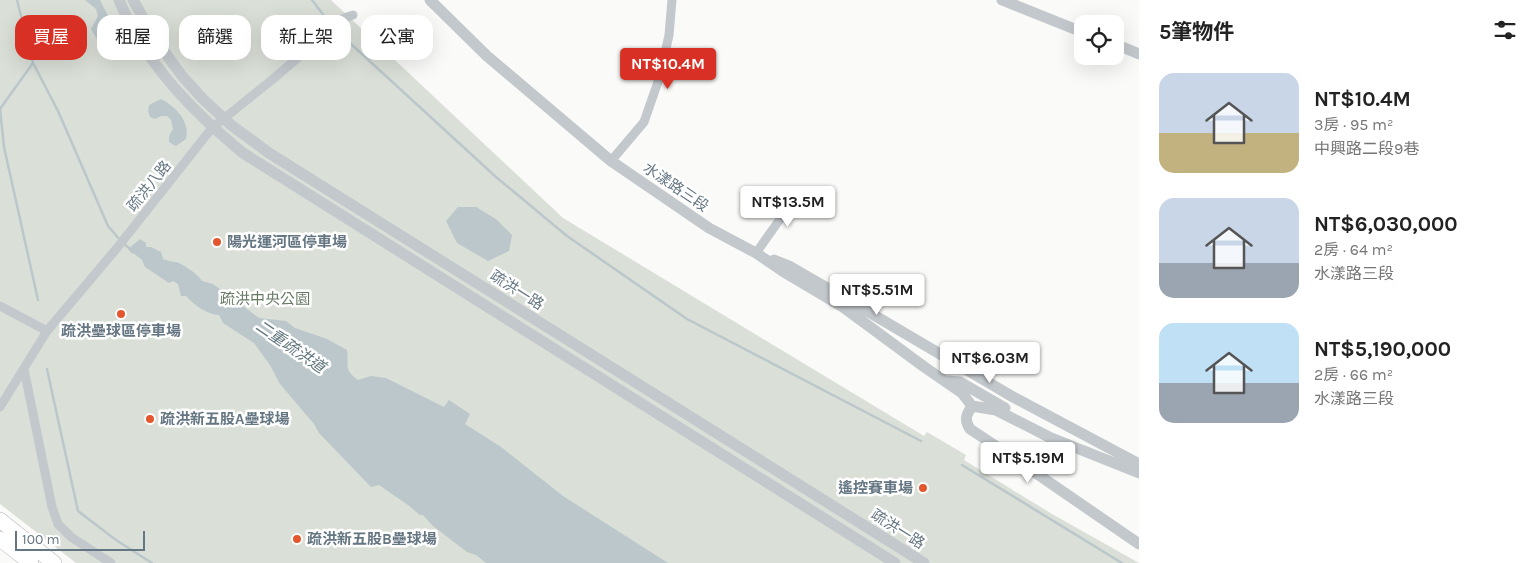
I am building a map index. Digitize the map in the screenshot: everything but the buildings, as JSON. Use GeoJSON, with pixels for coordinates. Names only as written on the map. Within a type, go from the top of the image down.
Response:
{"type":"FeatureCollection","features":[{"type":"Feature","properties":{"kind":"highway"},"geometry":{"type":"LineString","coordinates":[[0,520],[54,563]]}},
{"type":"Feature","properties":{"kind":"highway"},"geometry":{"type":"LineString","coordinates":[[0,539],[31,563]]}},
{"type":"Feature","properties":{"kind":"street","name":"疏洪一路"},"geometry":{"type":"LineString","coordinates":[[119,0],[147,54],[171,85],[212,128],[250,158],[895,563]]}},
{"type":"Feature","properties":{"kind":"street","name":"疏洪一路"},"geometry":{"type":"LineString","coordinates":[[133,0],[156,40],[182,76],[224,119],[269,153],[924,563]]}},
{"type":"Feature","properties":{"kind":"street","name":"水漾路三段"},"geometry":{"type":"LineString","coordinates":[[430,0],[488,56],[611,161],[709,228],[756,253],[843,307],[962,393],[972,406]]}},
{"type":"Feature","properties":{"kind":"street"},"geometry":{"type":"LineString","coordinates":[[611,161],[644,122],[660,76],[672,0]]}},
{"type":"Feature","properties":{"kind":"street"},"geometry":{"type":"LineString","coordinates":[[1002,0],[1074,29]]}},
{"type":"Feature","properties":{"kind":"street","name":"疏洪八路"},"geometry":{"type":"LineString","coordinates":[[0,408],[47,331],[117,248],[212,128],[344,18],[353,14]]}},
{"type":"Feature","properties":{"kind":"street"},"geometry":{"type":"LineString","coordinates":[[1124,48],[1139,54]]}},
{"type":"Feature","properties":{"kind":"street"},"geometry":{"type":"LineString","coordinates":[[811,195],[782,215],[756,253],[789,266],[1013,397],[1139,464]]}},
{"type":"Feature","properties":{"kind":"street"},"geometry":{"type":"LineString","coordinates":[[0,306],[47,331]]}},
{"type":"Feature","properties":{"kind":"street"},"geometry":{"type":"LineString","coordinates":[[24,368],[52,507],[58,524],[71,537],[110,563]]}},
{"type":"Feature","properties":{"kind":"street"},"geometry":{"type":"LineString","coordinates":[[942,380],[960,382],[1010,411],[1019,421]]}},
{"type":"Feature","properties":{"kind":"street"},"geometry":{"type":"LineString","coordinates":[[1139,473],[1049,437],[996,410],[972,406],[966,416],[966,423],[970,429],[1139,544]]}},
{"type":"Feature","properties":{"kind":"green space","name":"疏洪中央公園"},"geometry":{"type":"Polygon","coordinates":[[[0,0],[331,0],[347,15],[261,15],[261,60],[351,60],[351,19],[361,28],[361,60],[395,60],[563,218],[924,436],[927,432],[966,455],[964,460],[1052,514],[1139,563],[76,563],[0,504],[0,0]]]}},
{"type":"Feature","properties":{"kind":"water"},"geometry":{"type":"Polygon","coordinates":[[[85,0],[100,0],[108,15],[98,15],[96,9],[85,0]]]}},
{"type":"Feature","properties":{"kind":"water"},"geometry":{"type":"Polygon","coordinates":[[[97,18],[97,39],[91,29],[97,18]]]}},
{"type":"Feature","properties":{"kind":"water"},"geometry":{"type":"Polygon","coordinates":[[[161,99],[177,110],[186,126],[186,139],[176,146],[169,142],[169,136],[173,129],[171,120],[167,116],[155,119],[150,117],[148,111],[149,105],[161,99]]]}},
{"type":"Feature","properties":{"kind":"water"},"geometry":{"type":"Polygon","coordinates":[[[458,207],[476,207],[496,219],[512,235],[509,251],[488,261],[457,243],[446,221],[458,207]]]}},
{"type":"Feature","properties":{"kind":"water"},"geometry":{"type":"Polygon","coordinates":[[[140,239],[146,243],[146,247],[151,247],[161,252],[163,259],[186,267],[202,281],[213,284],[259,318],[286,321],[295,328],[327,339],[347,350],[348,370],[358,380],[371,376],[386,378],[444,407],[449,400],[470,414],[465,424],[501,447],[563,496],[668,563],[486,563],[476,555],[467,552],[433,526],[423,515],[420,515],[379,485],[371,487],[319,433],[314,424],[280,384],[270,365],[254,343],[223,323],[219,315],[215,315],[197,306],[186,296],[181,296],[178,284],[173,281],[169,283],[145,267],[140,255],[131,253],[128,249],[140,239]]]}},
{"type":"Feature","properties":{"kind":"waterway","name":"二重疏洪道"},"geometry":{"type":"LineString","coordinates":[[17,0],[33,63],[58,111],[108,226],[120,240]]}},
{"type":"Feature","properties":{"kind":"waterway"},"geometry":{"type":"LineString","coordinates":[[312,0],[323,15]]}},
{"type":"Feature","properties":{"kind":"waterway"},"geometry":{"type":"LineString","coordinates":[[351,44],[496,177],[567,236],[687,319],[921,441]]}},
{"type":"Feature","properties":{"kind":"waterway","name":"二重疏洪道"},"geometry":{"type":"LineString","coordinates":[[33,63],[0,109],[4,147],[38,300]]}},
{"type":"Feature","properties":{"kind":"waterway","name":"二重疏洪道"},"geometry":{"type":"LineString","coordinates":[[124,244],[143,259]]}},
{"type":"Feature","properties":{"kind":"waterway"},"geometry":{"type":"LineString","coordinates":[[47,369],[78,511],[116,540],[152,563]]}},
{"type":"Feature","properties":{"kind":"waterway"},"geometry":{"type":"LineString","coordinates":[[962,465],[1122,563]]}},
{"type":"Feature","properties":{"kind":"place","name":"陽光運河區停車場"},"geometry":{"type":"Point","coordinates":[217,242]}},
{"type":"Feature","properties":{"kind":"place","name":"疏洪壘球區停車場"},"geometry":{"type":"Point","coordinates":[121,314]}},
{"type":"Feature","properties":{"kind":"place","name":"疏洪新五股A壘球場"},"geometry":{"type":"Point","coordinates":[150,419]}},
{"type":"Feature","properties":{"kind":"place","name":"遙控賽車場"},"geometry":{"type":"Point","coordinates":[923,488]}},
{"type":"Feature","properties":{"kind":"place","name":"疏洪新五股B壘球場"},"geometry":{"type":"Point","coordinates":[297,539]}}]}
